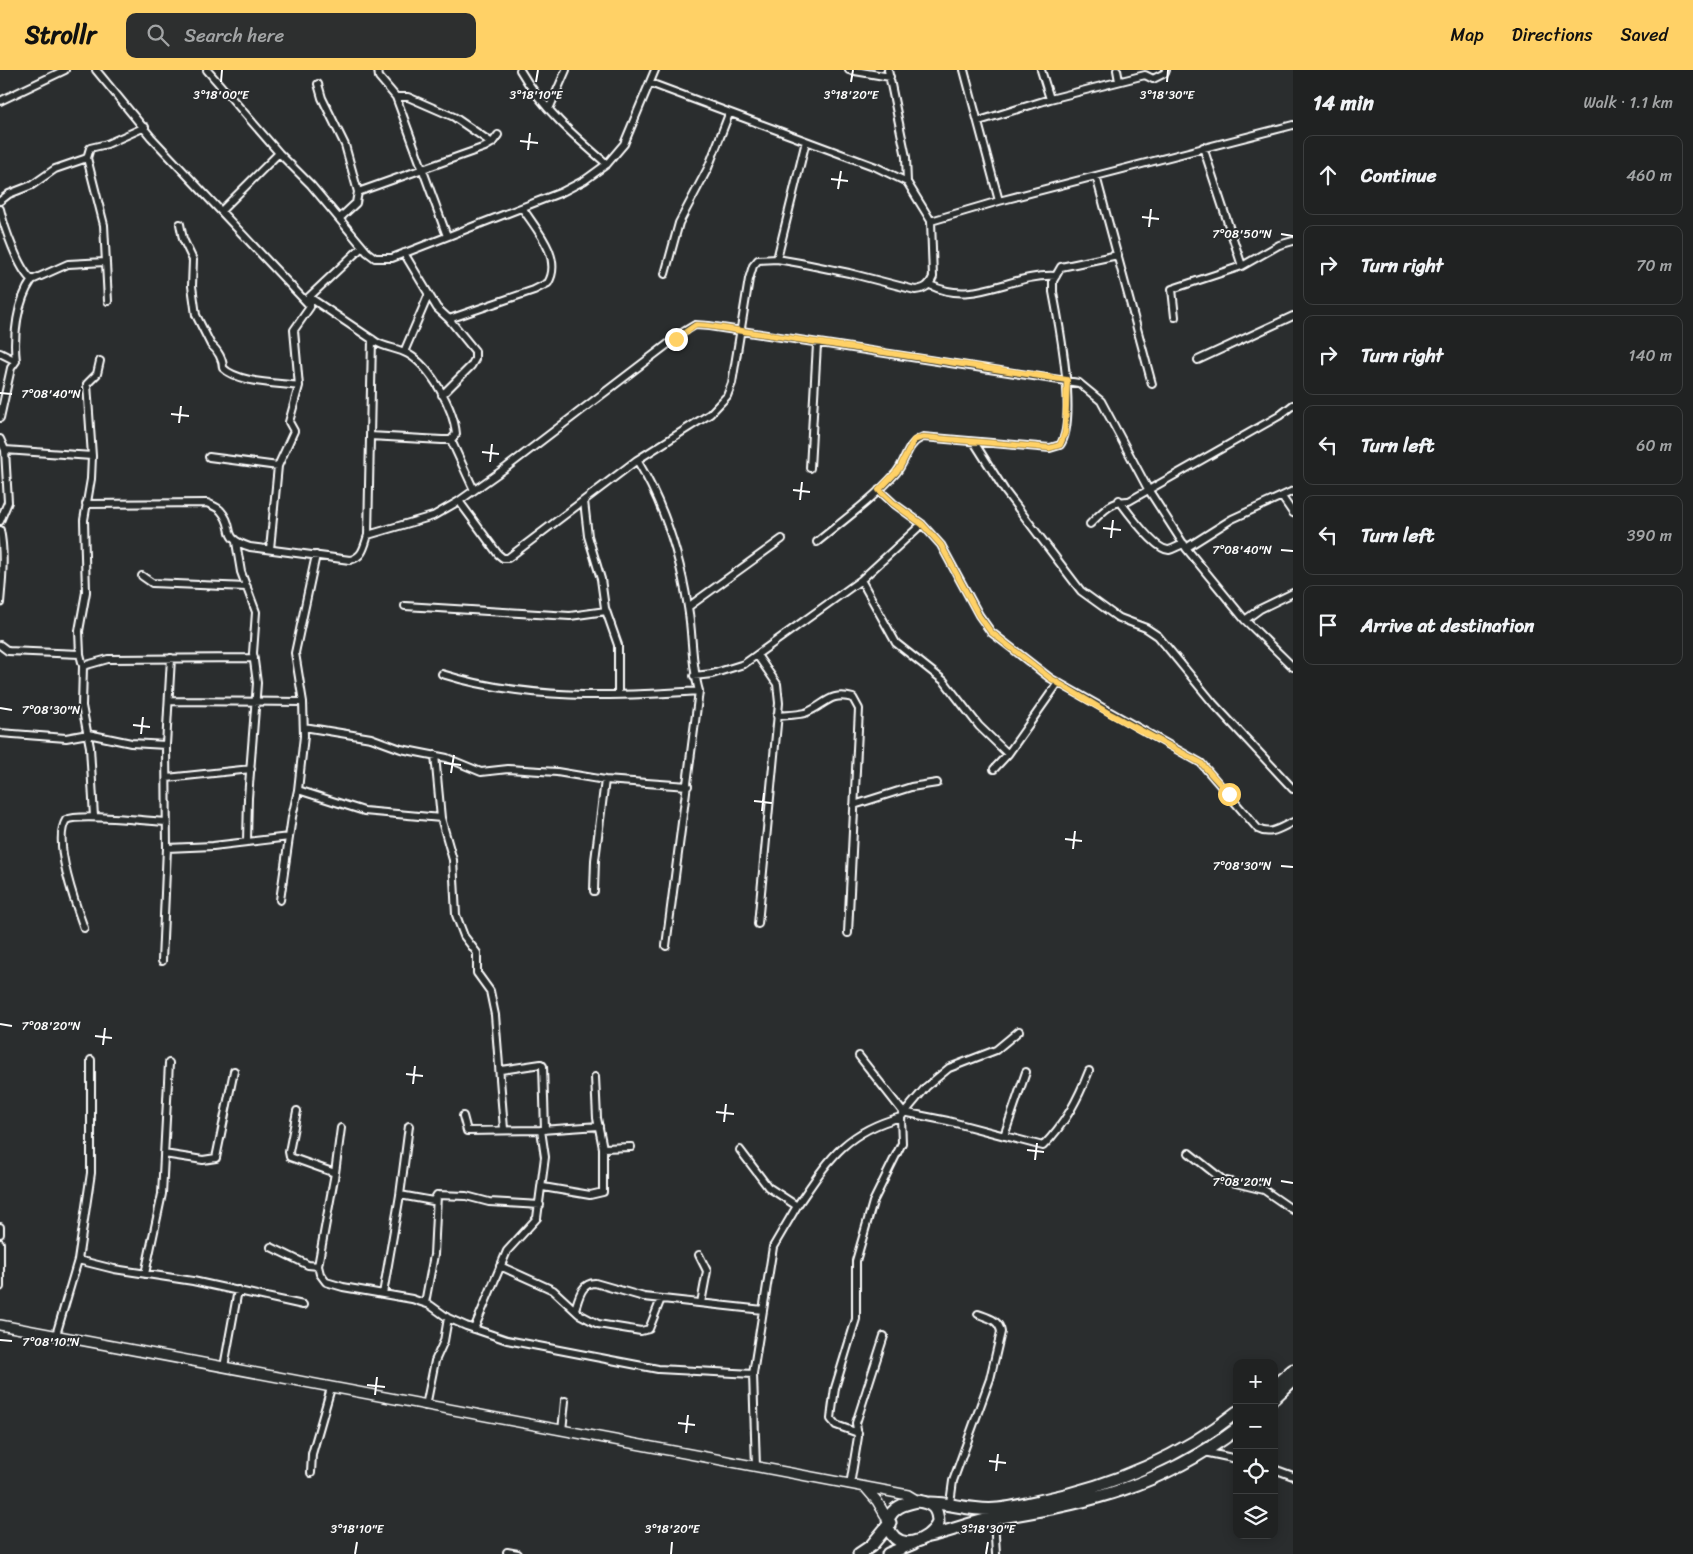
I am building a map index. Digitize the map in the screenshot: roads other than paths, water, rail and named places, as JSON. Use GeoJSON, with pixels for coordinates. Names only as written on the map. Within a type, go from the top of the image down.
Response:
{"type":"FeatureCollection","features":[{"type":"Feature","properties":{"kind":"highway"},"geometry":{"type":"LineString","coordinates":[[1278,1383],[1293,1370]]}},
{"type":"Feature","properties":{"kind":"highway"},"geometry":{"type":"LineString","coordinates":[[1278,1394],[1293,1380]]}},
{"type":"Feature","properties":{"kind":"highway"},"geometry":{"type":"LineString","coordinates":[[859,1554],[872,1546],[889,1522],[896,1508],[924,1502],[998,1509],[1097,1488],[1166,1459],[1189,1446],[1233,1415]]}},
{"type":"Feature","properties":{"kind":"highway"},"geometry":{"type":"LineString","coordinates":[[888,1554],[924,1539],[994,1518],[1021,1516],[1119,1492],[1166,1473],[1204,1452],[1233,1432]]}},
{"type":"Feature","properties":{"kind":"highway"},"geometry":{"type":"LineString","coordinates":[[889,1522],[888,1527],[894,1537],[901,1541],[924,1539],[938,1522],[935,1508],[924,1502]]}},
{"type":"Feature","properties":{"kind":"main road"},"geometry":{"type":"LineString","coordinates":[[0,1324],[426,1406],[908,1495],[924,1502]]}},
{"type":"Feature","properties":{"kind":"main road"},"geometry":{"type":"LineString","coordinates":[[865,1487],[877,1501],[889,1522]]}},
{"type":"Feature","properties":{"kind":"street"},"geometry":{"type":"LineString","coordinates":[[0,101],[65,70]]}},
{"type":"Feature","properties":{"kind":"street"},"geometry":{"type":"LineString","coordinates":[[96,70],[125,107],[310,307]]}},
{"type":"Feature","properties":{"kind":"street"},"geometry":{"type":"LineString","coordinates":[[207,70],[279,153],[340,218],[362,247],[375,258],[383,259],[523,209],[585,180],[607,164],[624,144],[655,70]]}},
{"type":"Feature","properties":{"kind":"street"},"geometry":{"type":"LineString","coordinates":[[378,70],[379,78],[396,97],[447,236]]}},
{"type":"Feature","properties":{"kind":"street"},"geometry":{"type":"LineString","coordinates":[[520,70],[531,88],[549,109],[607,164]]}},
{"type":"Feature","properties":{"kind":"street"},"geometry":{"type":"LineString","coordinates":[[549,109],[566,70]]}},
{"type":"Feature","properties":{"kind":"street"},"geometry":{"type":"LineString","coordinates":[[459,501],[503,558],[516,553],[637,460],[720,405],[728,396],[732,383],[752,266],[758,260],[778,258],[849,273],[904,289],[923,289],[930,285],[933,277],[931,221],[907,182],[906,157],[889,74],[849,70]]}},
{"type":"Feature","properties":{"kind":"street"},"geometry":{"type":"LineString","coordinates":[[964,70],[999,201]]}},
{"type":"Feature","properties":{"kind":"street"},"geometry":{"type":"LineString","coordinates":[[1041,70],[1050,99]]}},
{"type":"Feature","properties":{"kind":"street"},"geometry":{"type":"LineString","coordinates":[[1117,70],[1119,81]]}},
{"type":"Feature","properties":{"kind":"street"},"geometry":{"type":"LineString","coordinates":[[979,121],[1050,99],[1145,74],[1153,80],[1165,73],[1166,70]]}},
{"type":"Feature","properties":{"kind":"street"},"geometry":{"type":"LineString","coordinates":[[650,83],[728,114],[876,167],[907,182]]}},
{"type":"Feature","properties":{"kind":"street"},"geometry":{"type":"LineString","coordinates":[[318,84],[322,98],[345,145],[358,192],[356,203],[340,218]]}},
{"type":"Feature","properties":{"kind":"street"},"geometry":{"type":"LineString","coordinates":[[396,97],[408,97],[454,117],[492,143]]}},
{"type":"Feature","properties":{"kind":"street"},"geometry":{"type":"LineString","coordinates":[[665,274],[679,223],[708,168],[728,114]]}},
{"type":"Feature","properties":{"kind":"street"},"geometry":{"type":"LineString","coordinates":[[931,221],[999,201],[1293,125]]}},
{"type":"Feature","properties":{"kind":"street"},"geometry":{"type":"LineString","coordinates":[[108,301],[104,225],[87,158],[90,148],[108,144],[145,127]]}},
{"type":"Feature","properties":{"kind":"street"},"geometry":{"type":"LineString","coordinates":[[358,192],[492,143],[498,135]]}},
{"type":"Feature","properties":{"kind":"street"},"geometry":{"type":"LineString","coordinates":[[778,258],[806,141]]}},
{"type":"Feature","properties":{"kind":"street"},"geometry":{"type":"LineString","coordinates":[[1203,147],[1242,266]]}},
{"type":"Feature","properties":{"kind":"street"},"geometry":{"type":"LineString","coordinates":[[221,211],[279,153]]}},
{"type":"Feature","properties":{"kind":"street"},"geometry":{"type":"LineString","coordinates":[[0,201],[9,194],[32,185],[55,170],[87,158]]}},
{"type":"Feature","properties":{"kind":"street"},"geometry":{"type":"LineString","coordinates":[[1096,176],[1152,384]]}},
{"type":"Feature","properties":{"kind":"street"},"geometry":{"type":"LineString","coordinates":[[0,209],[20,262],[26,275],[32,280]]}},
{"type":"Feature","properties":{"kind":"street"},"geometry":{"type":"LineString","coordinates":[[449,318],[534,290],[548,283],[553,266],[550,253],[523,209]]}},
{"type":"Feature","properties":{"kind":"street"},"geometry":{"type":"LineString","coordinates":[[180,224],[183,239],[193,260],[192,286],[196,315],[211,345],[216,348],[223,362],[223,368],[228,374],[243,378],[299,386]]}},
{"type":"Feature","properties":{"kind":"street"},"geometry":{"type":"LineString","coordinates":[[1175,317],[1172,289],[1242,266],[1280,245],[1293,241]]}},
{"type":"Feature","properties":{"kind":"street"},"geometry":{"type":"LineString","coordinates":[[309,297],[362,247]]}},
{"type":"Feature","properties":{"kind":"street"},"geometry":{"type":"LineString","coordinates":[[404,253],[428,296],[472,346],[476,355],[471,366],[442,395]]}},
{"type":"Feature","properties":{"kind":"street"},"geometry":{"type":"LineString","coordinates":[[817,542],[879,490],[899,469],[914,440],[923,437],[937,437],[1050,448],[1060,445],[1065,433],[1067,380],[1053,292],[1056,276],[1061,267],[1118,255]]}},
{"type":"Feature","properties":{"kind":"street"},"geometry":{"type":"LineString","coordinates":[[0,418],[11,368],[16,361],[13,341],[26,288],[32,280],[68,264],[105,262]]}},
{"type":"Feature","properties":{"kind":"street"},"geometry":{"type":"LineString","coordinates":[[930,285],[946,292],[964,293],[998,288],[1038,275],[1056,276]]}},
{"type":"Feature","properties":{"kind":"street"},"geometry":{"type":"LineString","coordinates":[[404,352],[428,296]]}},
{"type":"Feature","properties":{"kind":"street"},"geometry":{"type":"LineString","coordinates":[[270,548],[278,466],[294,431],[289,422],[299,386],[294,330],[310,307],[309,297]]}},
{"type":"Feature","properties":{"kind":"street"},"geometry":{"type":"LineString","coordinates":[[309,297],[378,343],[404,352],[421,364],[436,382],[455,426],[456,434],[451,440]]}},
{"type":"Feature","properties":{"kind":"street"},"geometry":{"type":"LineString","coordinates":[[1198,360],[1293,316]]}},
{"type":"Feature","properties":{"kind":"street"},"geometry":{"type":"LineString","coordinates":[[368,535],[433,516],[459,501],[508,467],[685,331],[696,325],[1079,382],[1102,401],[1148,488],[1185,546],[1245,620],[1293,667]]}},
{"type":"Feature","properties":{"kind":"street"},"geometry":{"type":"LineString","coordinates":[[86,504],[207,503],[220,510],[226,519],[230,536],[236,542],[250,547],[270,548],[350,560],[358,558],[363,552],[368,535],[372,338]]}},
{"type":"Feature","properties":{"kind":"street"},"geometry":{"type":"LineString","coordinates":[[810,468],[817,344]]}},
{"type":"Feature","properties":{"kind":"street"},"geometry":{"type":"LineString","coordinates":[[0,353],[16,361]]}},
{"type":"Feature","properties":{"kind":"street"},"geometry":{"type":"LineString","coordinates":[[94,817],[88,734],[82,706],[83,666],[80,654],[79,631],[86,592],[84,520],[91,479],[92,456],[87,384],[97,374],[100,361]]}},
{"type":"Feature","properties":{"kind":"street"},"geometry":{"type":"LineString","coordinates":[[1090,524],[1119,500],[1129,501],[1148,488],[1279,416],[1293,405]]}},
{"type":"Feature","properties":{"kind":"street"},"geometry":{"type":"LineString","coordinates":[[370,436],[451,440]]}},
{"type":"Feature","properties":{"kind":"street"},"geometry":{"type":"LineString","coordinates":[[0,439],[5,450],[3,497],[8,507],[0,520]]}},
{"type":"Feature","properties":{"kind":"street"},"geometry":{"type":"LineString","coordinates":[[451,440],[474,490]]}},
{"type":"Feature","properties":{"kind":"street"},"geometry":{"type":"LineString","coordinates":[[974,442],[1005,491],[1080,591],[1117,617],[1146,628],[1158,636],[1213,703],[1293,789]]}},
{"type":"Feature","properties":{"kind":"street"},"geometry":{"type":"LineString","coordinates":[[5,450],[92,456]]}},
{"type":"Feature","properties":{"kind":"street"},"geometry":{"type":"LineString","coordinates":[[209,457],[278,466]]}},
{"type":"Feature","properties":{"kind":"street"},"geometry":{"type":"LineString","coordinates":[[637,460],[652,486],[672,536],[688,607],[694,676],[699,691],[666,946]]}},
{"type":"Feature","properties":{"kind":"street"},"geometry":{"type":"LineString","coordinates":[[879,490],[893,503],[922,524],[941,545],[979,616],[991,632],[1019,655],[1058,683],[1201,763],[1258,829],[1265,833],[1272,832],[1293,822]]}},
{"type":"Feature","properties":{"kind":"street"},"geometry":{"type":"LineString","coordinates":[[1119,500],[1149,537],[1163,549],[1169,550],[1185,546],[1232,519],[1293,491]]}},
{"type":"Feature","properties":{"kind":"street"},"geometry":{"type":"LineString","coordinates":[[1282,497],[1293,513]]}},
{"type":"Feature","properties":{"kind":"street"},"geometry":{"type":"LineString","coordinates":[[584,501],[588,536],[601,579],[606,611],[618,645],[618,695]]}},
{"type":"Feature","properties":{"kind":"street"},"geometry":{"type":"LineString","coordinates":[[694,676],[731,670],[757,655],[861,580],[922,524]]}},
{"type":"Feature","properties":{"kind":"street"},"geometry":{"type":"LineString","coordinates":[[0,530],[3,575],[0,603]]}},
{"type":"Feature","properties":{"kind":"street"},"geometry":{"type":"LineString","coordinates":[[688,607],[782,540]]}},
{"type":"Feature","properties":{"kind":"street"},"geometry":{"type":"LineString","coordinates":[[236,542],[241,572],[256,612],[254,658],[257,683],[254,702],[247,841]]}},
{"type":"Feature","properties":{"kind":"street"},"geometry":{"type":"LineString","coordinates":[[280,900],[298,790],[304,727],[303,702],[295,653],[316,554]]}},
{"type":"Feature","properties":{"kind":"street"},"geometry":{"type":"LineString","coordinates":[[142,576],[152,583],[247,587]]}},
{"type":"Feature","properties":{"kind":"street"},"geometry":{"type":"LineString","coordinates":[[861,580],[896,643],[944,681],[979,726],[1008,754]]}},
{"type":"Feature","properties":{"kind":"street"},"geometry":{"type":"LineString","coordinates":[[1245,620],[1260,609],[1293,593]]}},
{"type":"Feature","properties":{"kind":"street"},"geometry":{"type":"LineString","coordinates":[[405,606],[570,616],[606,611]]}},
{"type":"Feature","properties":{"kind":"street"},"geometry":{"type":"LineString","coordinates":[[0,645],[8,651],[80,654]]}},
{"type":"Feature","properties":{"kind":"street"},"geometry":{"type":"LineString","coordinates":[[757,655],[777,684],[777,716],[758,924]]}},
{"type":"Feature","properties":{"kind":"street"},"geometry":{"type":"LineString","coordinates":[[162,961],[167,848],[166,746],[171,658]]}},
{"type":"Feature","properties":{"kind":"street"},"geometry":{"type":"LineString","coordinates":[[83,666],[108,659],[254,658]]}},
{"type":"Feature","properties":{"kind":"street"},"geometry":{"type":"LineString","coordinates":[[442,674],[471,683],[521,691],[618,695],[699,691]]}},
{"type":"Feature","properties":{"kind":"street"},"geometry":{"type":"LineString","coordinates":[[994,769],[1008,754],[1058,683]]}},
{"type":"Feature","properties":{"kind":"street"},"geometry":{"type":"LineString","coordinates":[[777,716],[807,712],[830,698],[843,695],[853,698],[859,709],[848,933]]}},
{"type":"Feature","properties":{"kind":"street"},"geometry":{"type":"LineString","coordinates":[[169,701],[303,702]]}},
{"type":"Feature","properties":{"kind":"street"},"geometry":{"type":"LineString","coordinates":[[304,727],[371,738],[401,749],[435,755],[481,772],[528,770],[557,772],[604,780],[688,786]]}},
{"type":"Feature","properties":{"kind":"street"},"geometry":{"type":"LineString","coordinates":[[0,733],[66,738],[88,734],[131,743],[166,746]]}},
{"type":"Feature","properties":{"kind":"street"},"geometry":{"type":"LineString","coordinates":[[435,755],[441,818],[453,860],[456,915],[464,936],[477,953],[477,973],[491,995],[501,1070],[504,1129]]}},
{"type":"Feature","properties":{"kind":"street"},"geometry":{"type":"LineString","coordinates":[[167,778],[251,769]]}},
{"type":"Feature","properties":{"kind":"street"},"geometry":{"type":"LineString","coordinates":[[594,891],[595,860],[604,780]]}},
{"type":"Feature","properties":{"kind":"street"},"geometry":{"type":"LineString","coordinates":[[854,805],[911,787],[936,783]]}},
{"type":"Feature","properties":{"kind":"street"},"geometry":{"type":"LineString","coordinates":[[298,790],[364,810],[441,818]]}},
{"type":"Feature","properties":{"kind":"street"},"geometry":{"type":"LineString","coordinates":[[84,928],[71,893],[61,833],[62,825],[70,818],[94,817],[166,822]]}},
{"type":"Feature","properties":{"kind":"street"},"geometry":{"type":"LineString","coordinates":[[167,848],[213,846],[289,837]]}},
{"type":"Feature","properties":{"kind":"street"},"geometry":{"type":"LineString","coordinates":[[756,1466],[752,1374],[773,1247],[798,1206],[841,1146],[882,1122],[902,1114],[926,1087],[948,1068],[996,1050],[1020,1031]]}},
{"type":"Feature","properties":{"kind":"street"},"geometry":{"type":"LineString","coordinates":[[858,1433],[836,1425],[832,1419],[835,1388],[856,1319],[856,1261],[873,1202],[902,1143],[902,1114],[859,1056]]}},
{"type":"Feature","properties":{"kind":"street"},"geometry":{"type":"LineString","coordinates":[[56,1335],[78,1260],[91,1173],[91,1060]]}},
{"type":"Feature","properties":{"kind":"street"},"geometry":{"type":"LineString","coordinates":[[145,1274],[161,1200],[169,1063]]}},
{"type":"Feature","properties":{"kind":"street"},"geometry":{"type":"LineString","coordinates":[[474,1329],[500,1266],[514,1241],[537,1218],[543,1187],[545,1157],[543,1066],[540,1064],[501,1070]]}},
{"type":"Feature","properties":{"kind":"street"},"geometry":{"type":"LineString","coordinates":[[164,1154],[203,1160],[216,1158],[234,1071]]}},
{"type":"Feature","properties":{"kind":"street"},"geometry":{"type":"LineString","coordinates":[[902,1114],[1043,1146],[1052,1138],[1078,1100],[1089,1071]]}},
{"type":"Feature","properties":{"kind":"street"},"geometry":{"type":"LineString","coordinates":[[1004,1136],[1026,1072]]}},
{"type":"Feature","properties":{"kind":"street"},"geometry":{"type":"LineString","coordinates":[[543,1187],[590,1195],[600,1194],[604,1186],[603,1148],[599,1126],[595,1077]]}},
{"type":"Feature","properties":{"kind":"street"},"geometry":{"type":"LineString","coordinates":[[296,1111],[289,1152],[290,1158],[335,1173]]}},
{"type":"Feature","properties":{"kind":"street"},"geometry":{"type":"LineString","coordinates":[[463,1116],[466,1131],[504,1129],[543,1130],[599,1126]]}},
{"type":"Feature","properties":{"kind":"street"},"geometry":{"type":"LineString","coordinates":[[383,1294],[400,1195],[409,1126]]}},
{"type":"Feature","properties":{"kind":"street"},"geometry":{"type":"LineString","coordinates":[[340,1128],[335,1173],[318,1266],[320,1274],[326,1282],[425,1303],[448,1318],[507,1340],[658,1369],[752,1374]]}},
{"type":"Feature","properties":{"kind":"street"},"geometry":{"type":"LineString","coordinates":[[603,1148],[631,1148]]}},
{"type":"Feature","properties":{"kind":"street"},"geometry":{"type":"LineString","coordinates":[[740,1150],[768,1187],[798,1206]]}},
{"type":"Feature","properties":{"kind":"street"},"geometry":{"type":"LineString","coordinates":[[1189,1153],[1223,1180],[1264,1190],[1293,1210]]}},
{"type":"Feature","properties":{"kind":"street"},"geometry":{"type":"LineString","coordinates":[[400,1195],[426,1201],[432,1201],[437,1195]]}},
{"type":"Feature","properties":{"kind":"street"},"geometry":{"type":"LineString","coordinates":[[437,1195],[466,1196],[489,1202],[540,1205]]}},
{"type":"Feature","properties":{"kind":"street"},"geometry":{"type":"LineString","coordinates":[[425,1303],[434,1255],[437,1195]]}},
{"type":"Feature","properties":{"kind":"street"},"geometry":{"type":"LineString","coordinates":[[0,1227],[0,1234]]}},
{"type":"Feature","properties":{"kind":"street"},"geometry":{"type":"LineString","coordinates":[[0,1243],[0,1287]]}},
{"type":"Feature","properties":{"kind":"street"},"geometry":{"type":"LineString","coordinates":[[271,1247],[308,1265],[318,1266]]}},
{"type":"Feature","properties":{"kind":"street"},"geometry":{"type":"LineString","coordinates":[[699,1254],[707,1271],[701,1303]]}},
{"type":"Feature","properties":{"kind":"street"},"geometry":{"type":"LineString","coordinates":[[78,1260],[114,1269],[238,1290],[303,1305]]}},
{"type":"Feature","properties":{"kind":"street"},"geometry":{"type":"LineString","coordinates":[[500,1266],[553,1290],[574,1309],[598,1324],[646,1330],[652,1325],[661,1299]]}},
{"type":"Feature","properties":{"kind":"street"},"geometry":{"type":"LineString","coordinates":[[574,1309],[582,1288],[589,1283],[644,1297],[763,1310]]}},
{"type":"Feature","properties":{"kind":"street"},"geometry":{"type":"LineString","coordinates":[[224,1367],[238,1290]]}},
{"type":"Feature","properties":{"kind":"street"},"geometry":{"type":"LineString","coordinates":[[950,1503],[954,1481],[990,1378],[1001,1332],[1000,1326],[995,1320],[978,1314]]}},
{"type":"Feature","properties":{"kind":"street"},"geometry":{"type":"LineString","coordinates":[[426,1406],[435,1361],[444,1341],[448,1318]]}},
{"type":"Feature","properties":{"kind":"street"},"geometry":{"type":"LineString","coordinates":[[850,1485],[858,1433],[856,1423],[884,1336]]}},
{"type":"Feature","properties":{"kind":"street"},"geometry":{"type":"LineString","coordinates":[[311,1473],[312,1454],[331,1388]]}},
{"type":"Feature","properties":{"kind":"street"},"geometry":{"type":"LineString","coordinates":[[562,1431],[565,1402]]}},
{"type":"Feature","properties":{"kind":"street"},"geometry":{"type":"LineString","coordinates":[[1204,1452],[1233,1458]]}},
{"type":"Feature","properties":{"kind":"street"},"geometry":{"type":"LineString","coordinates":[[1278,1470],[1293,1476]]}},
{"type":"Feature","properties":{"kind":"street"},"geometry":{"type":"LineString","coordinates":[[994,1518],[996,1554]]}},
{"type":"Feature","properties":{"kind":"street"},"geometry":{"type":"LineString","coordinates":[[507,1552],[518,1554]]}}]}
